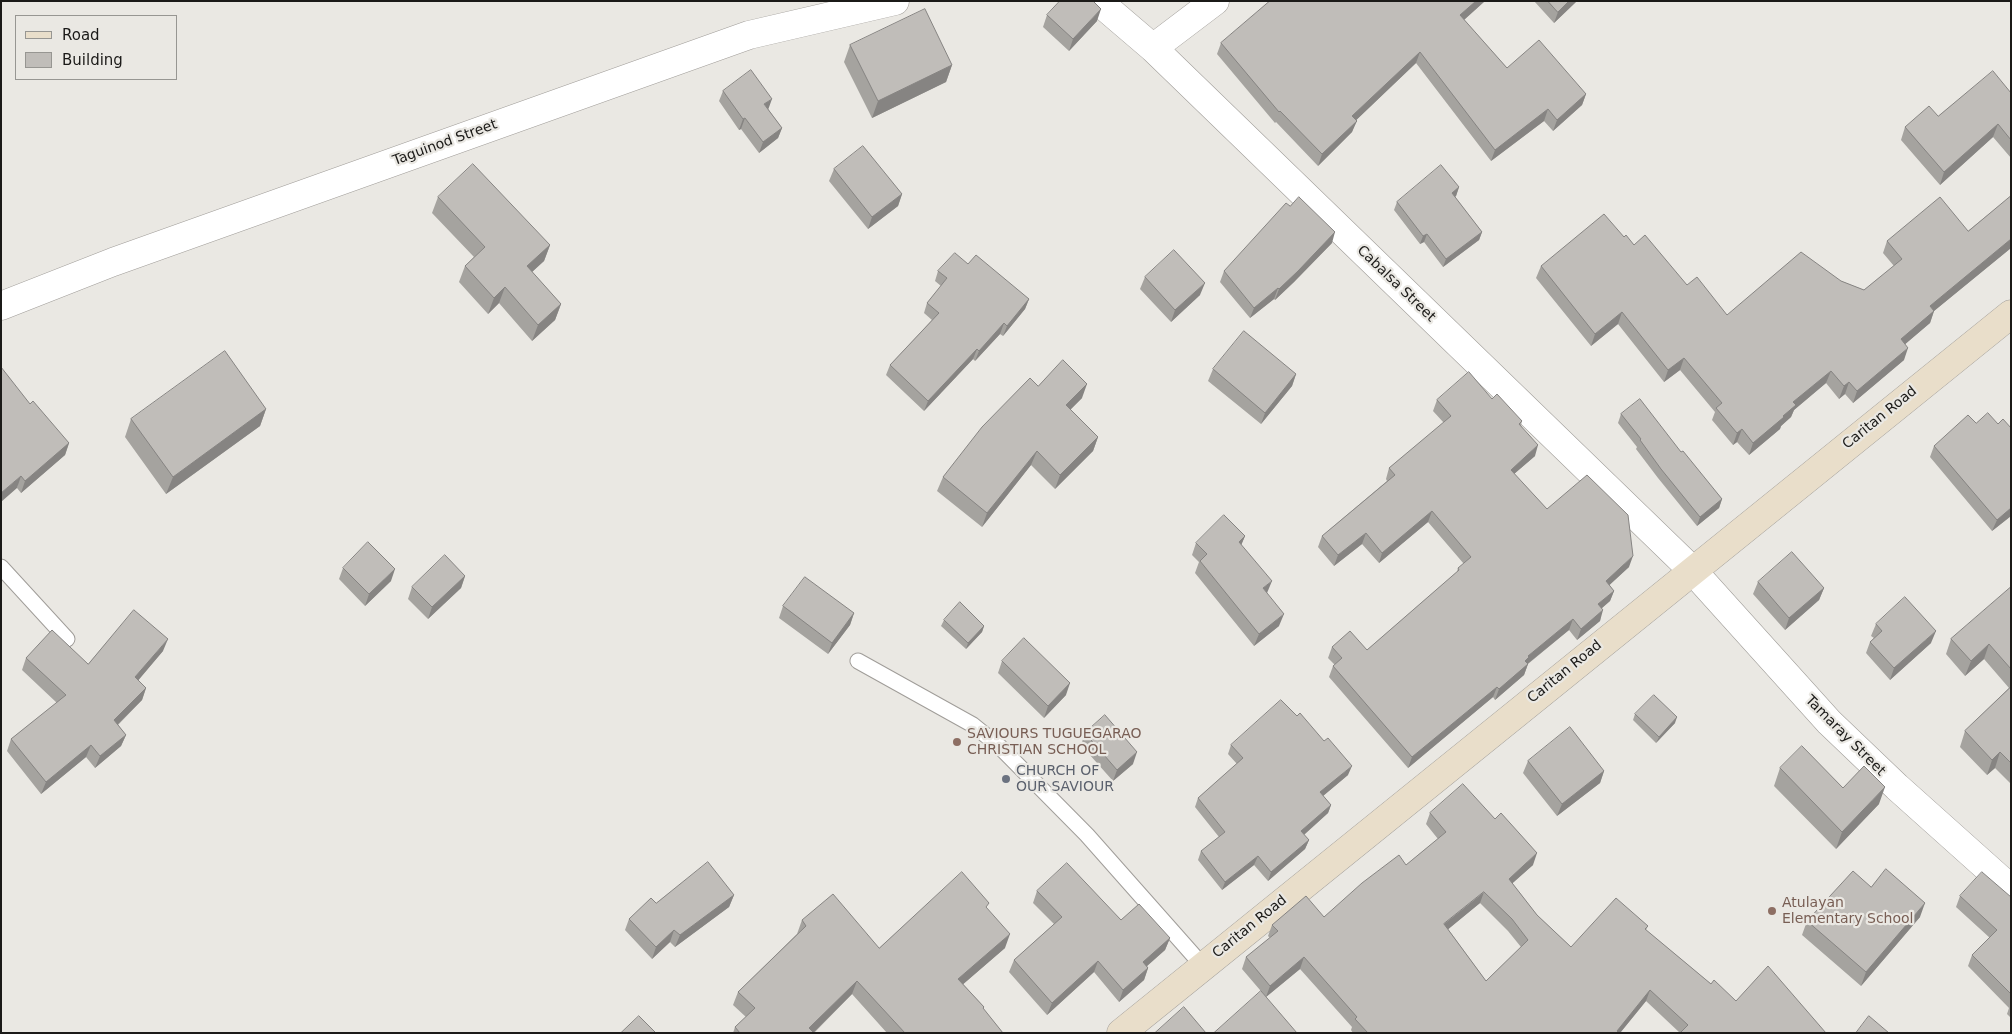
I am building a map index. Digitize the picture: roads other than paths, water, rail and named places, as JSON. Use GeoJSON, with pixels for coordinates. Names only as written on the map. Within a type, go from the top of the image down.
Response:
{"type":"FeatureCollection","features":[{"type":"Feature","properties":{"kind":"main road","name":"Caritan Road"},"geometry":{"type":"LineString","coordinates":[[1120,1033],[2011,314]]}},
{"type":"Feature","properties":{"kind":"street","name":"Taguinod Street"},"geometry":{"type":"LineString","coordinates":[[1,306],[113,262],[750,35],[895,1]]}},
{"type":"Feature","properties":{"kind":"street","name":"Cabalsa Street"},"geometry":{"type":"LineString","coordinates":[[1098,1],[1153,48],[1692,570]]}},
{"type":"Feature","properties":{"kind":"street"},"geometry":{"type":"LineString","coordinates":[[1153,48],[1216,1]]}},
{"type":"Feature","properties":{"kind":"street","name":"Tamaray Street"},"geometry":{"type":"LineString","coordinates":[[1692,570],[1829,722],[1897,787],[2011,889]]}},
{"type":"Feature","properties":{"kind":"lane"},"geometry":{"type":"LineString","coordinates":[[1,567],[67,639]]}},
{"type":"Feature","properties":{"kind":"lane"},"geometry":{"type":"LineString","coordinates":[[858,661],[973,725],[999,746],[1087,835],[1203,966]]}},
{"type":"Feature","properties":{"kind":"place","name":"SAVIOURS TUGUEGARAO CHRISTIAN SCHOOL"},"geometry":{"type":"Point","coordinates":[957,742]}},
{"type":"Feature","properties":{"kind":"place","name":"CHURCH OF OUR SAVIOUR"},"geometry":{"type":"Point","coordinates":[1006,779]}},
{"type":"Feature","properties":{"kind":"place","name":"Atulayan Elementary School"},"geometry":{"type":"Point","coordinates":[1772,911]}}]}
